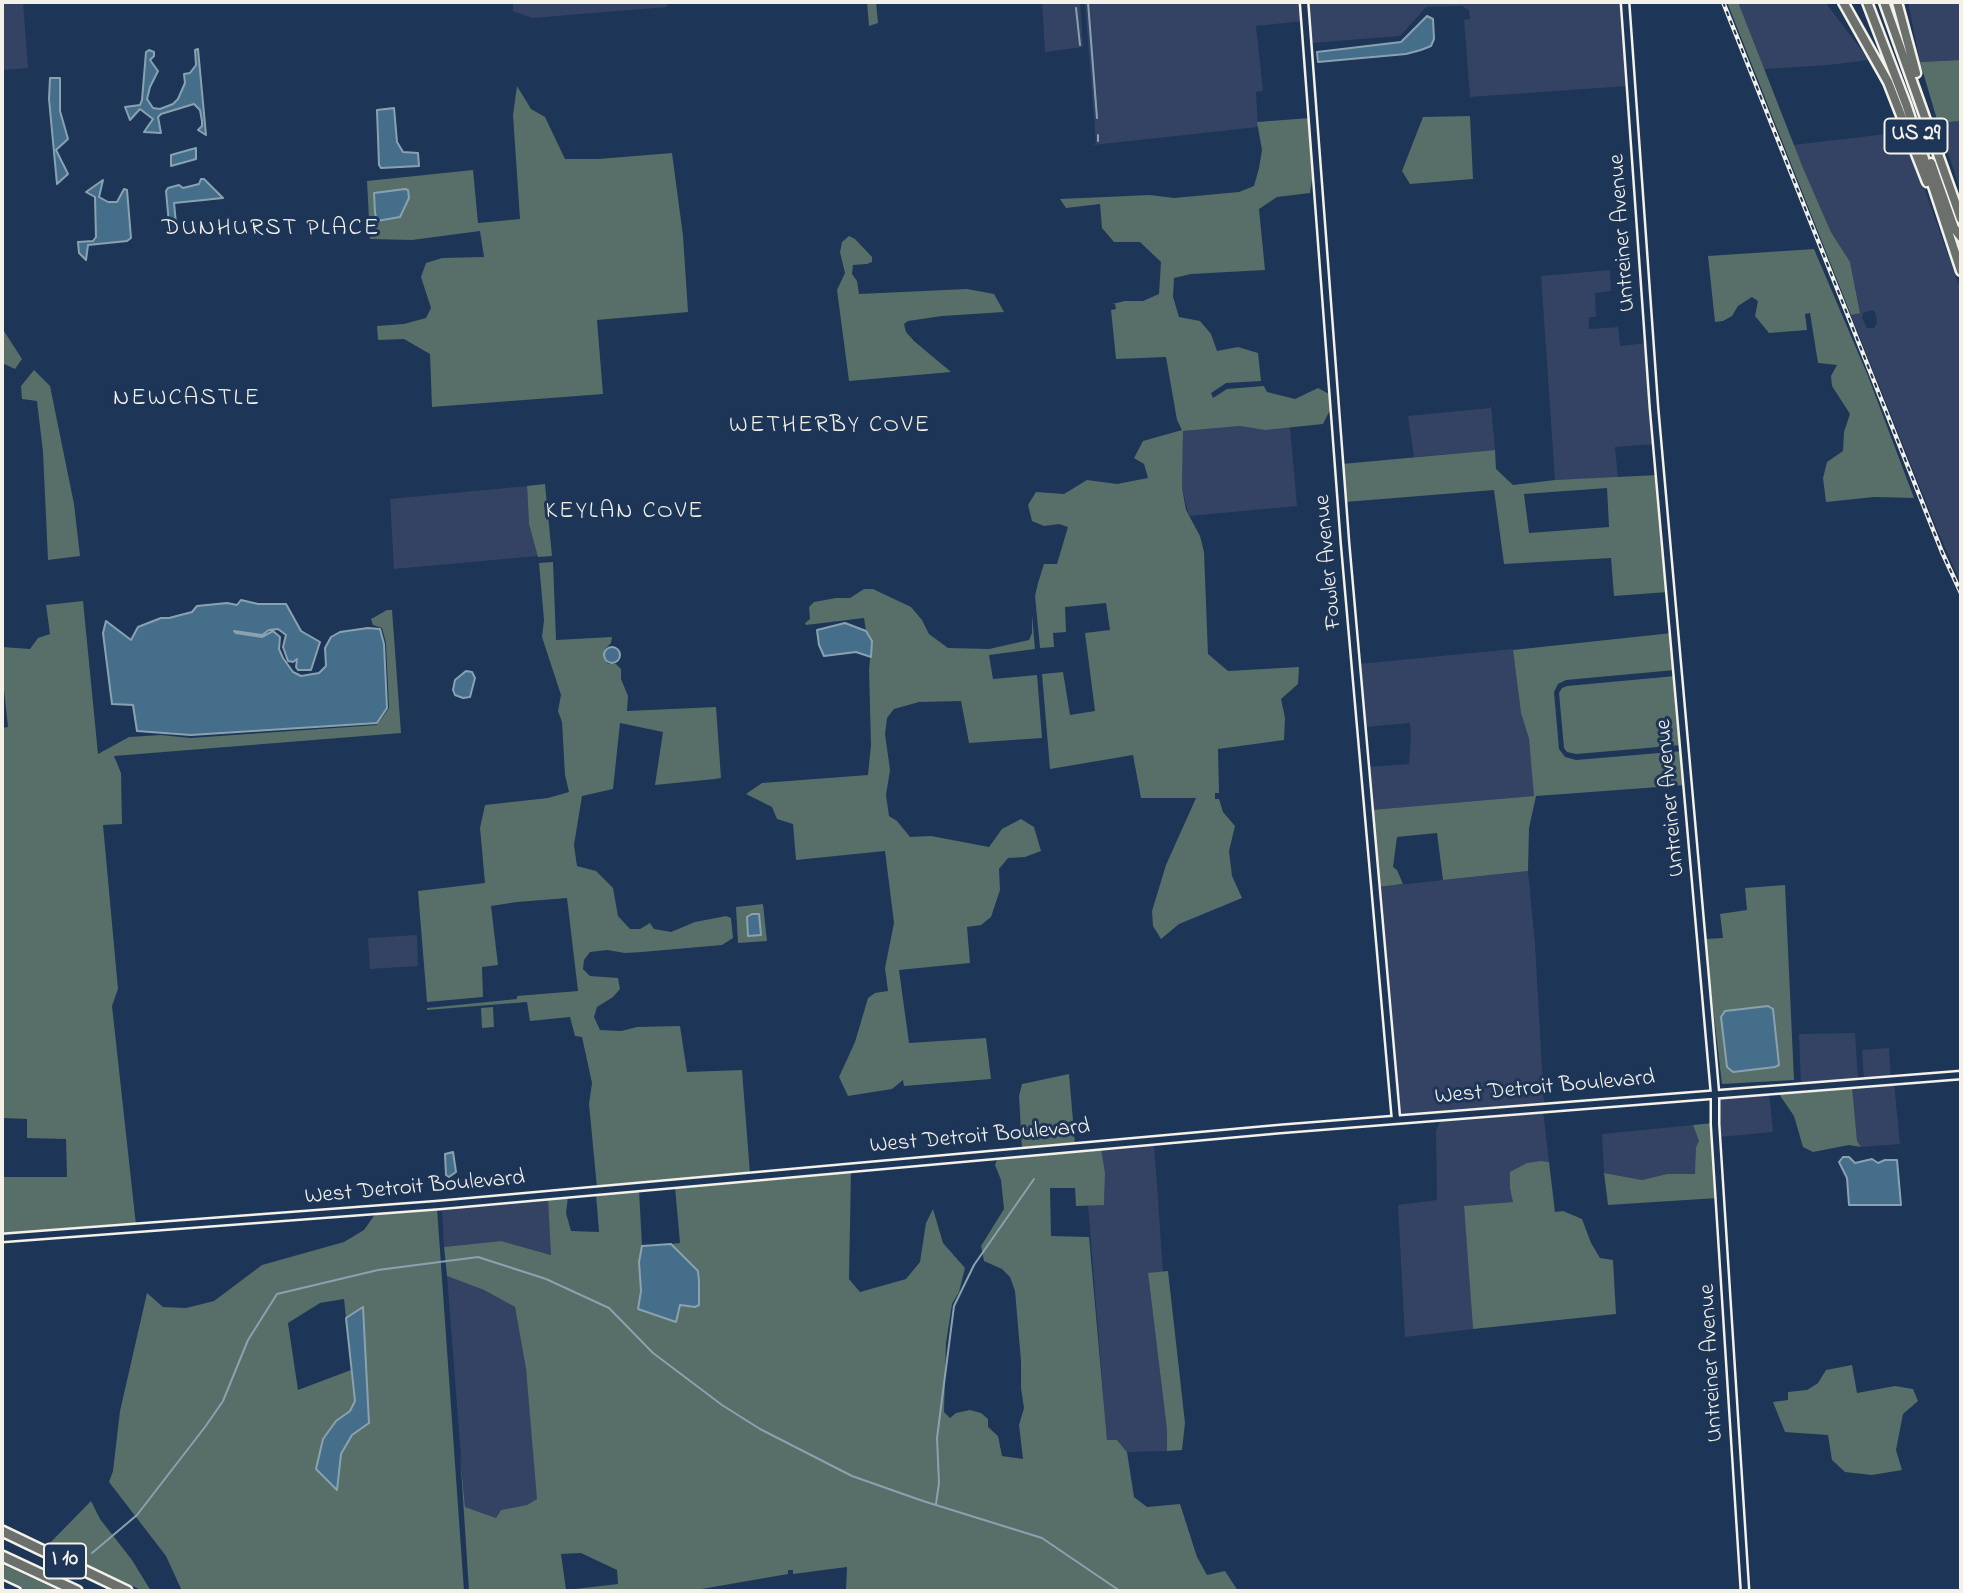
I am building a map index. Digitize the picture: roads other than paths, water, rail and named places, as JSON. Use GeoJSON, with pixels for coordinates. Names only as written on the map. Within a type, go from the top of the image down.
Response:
{"type":"FeatureCollection","features":[{"type":"Feature","properties":{"kind":"highway"},"geometry":{"type":"LineString","coordinates":[[1843,2],[1888,82],[1943,217]]}},
{"type":"Feature","properties":{"kind":"highway","name":"US 29"},"geometry":{"type":"LineString","coordinates":[[1867,2],[1920,146],[1961,271]]}},
{"type":"Feature","properties":{"kind":"highway","name":"US 29"},"geometry":{"type":"LineString","coordinates":[[1884,2],[1961,219]]}},
{"type":"Feature","properties":{"kind":"highway"},"geometry":{"type":"LineString","coordinates":[[1897,2],[1930,127]]}},
{"type":"Feature","properties":{"kind":"highway"},"geometry":{"type":"LineString","coordinates":[[1920,146],[1930,160],[1954,228],[1961,237]]}},
{"type":"Feature","properties":{"kind":"highway","name":"I 10"},"geometry":{"type":"LineString","coordinates":[[2,1531],[127,1591]]}},
{"type":"Feature","properties":{"kind":"highway","name":"I 10"},"geometry":{"type":"LineString","coordinates":[[2,1556],[77,1591]]}},
{"type":"Feature","properties":{"kind":"street","name":"Fowler Avenue"},"geometry":{"type":"LineString","coordinates":[[1304,2],[1345,543],[1396,1119]]}},
{"type":"Feature","properties":{"kind":"street","name":"Untreiner Avenue"},"geometry":{"type":"LineString","coordinates":[[1625,2],[1654,408],[1715,1093],[1745,1591]]}},
{"type":"Feature","properties":{"kind":"street","name":"West Detroit Boulevard"},"geometry":{"type":"LineString","coordinates":[[2,1238],[439,1205],[1396,1119],[1961,1075]]}},
{"type":"Feature","properties":{"kind":"street"},"geometry":{"type":"LineString","coordinates":[[2,1584],[17,1591]]}},
{"type":"Feature","properties":{"kind":"waterway"},"geometry":{"type":"LineString","coordinates":[[1088,2],[1097,118]]}},
{"type":"Feature","properties":{"kind":"waterway"},"geometry":{"type":"LineString","coordinates":[[1076,8],[1080,45]]}},
{"type":"Feature","properties":{"kind":"waterway"},"geometry":{"type":"LineString","coordinates":[[1098,135],[1098,141]]}},
{"type":"Feature","properties":{"kind":"waterway"},"geometry":{"type":"LineString","coordinates":[[936,1504],[939,1483],[937,1438],[954,1306],[974,1265],[1034,1179]]}},
{"type":"Feature","properties":{"kind":"waterway"},"geometry":{"type":"LineString","coordinates":[[92,1553],[137,1515],[205,1427],[223,1401],[248,1340],[277,1294],[378,1270],[478,1257],[546,1279],[609,1308],[653,1353],[722,1405],[760,1429],[852,1476],[1042,1538],[1120,1591]]}},
{"type":"Feature","properties":{"kind":"railway"},"geometry":{"type":"LineString","coordinates":[[1723,2],[1942,552],[1961,593]]}},
{"type":"Feature","properties":{"kind":"district","name":"DUNHURST PLACE"},"geometry":{"type":"Point","coordinates":[271,230]}},
{"type":"Feature","properties":{"kind":"district","name":"NEWCASTLE"},"geometry":{"type":"Point","coordinates":[187,400]}},
{"type":"Feature","properties":{"kind":"district","name":"WETHERBY COVE"},"geometry":{"type":"Point","coordinates":[830,427]}},
{"type":"Feature","properties":{"kind":"district","name":"KEYLAN COVE"},"geometry":{"type":"Point","coordinates":[625,513]}}]}
